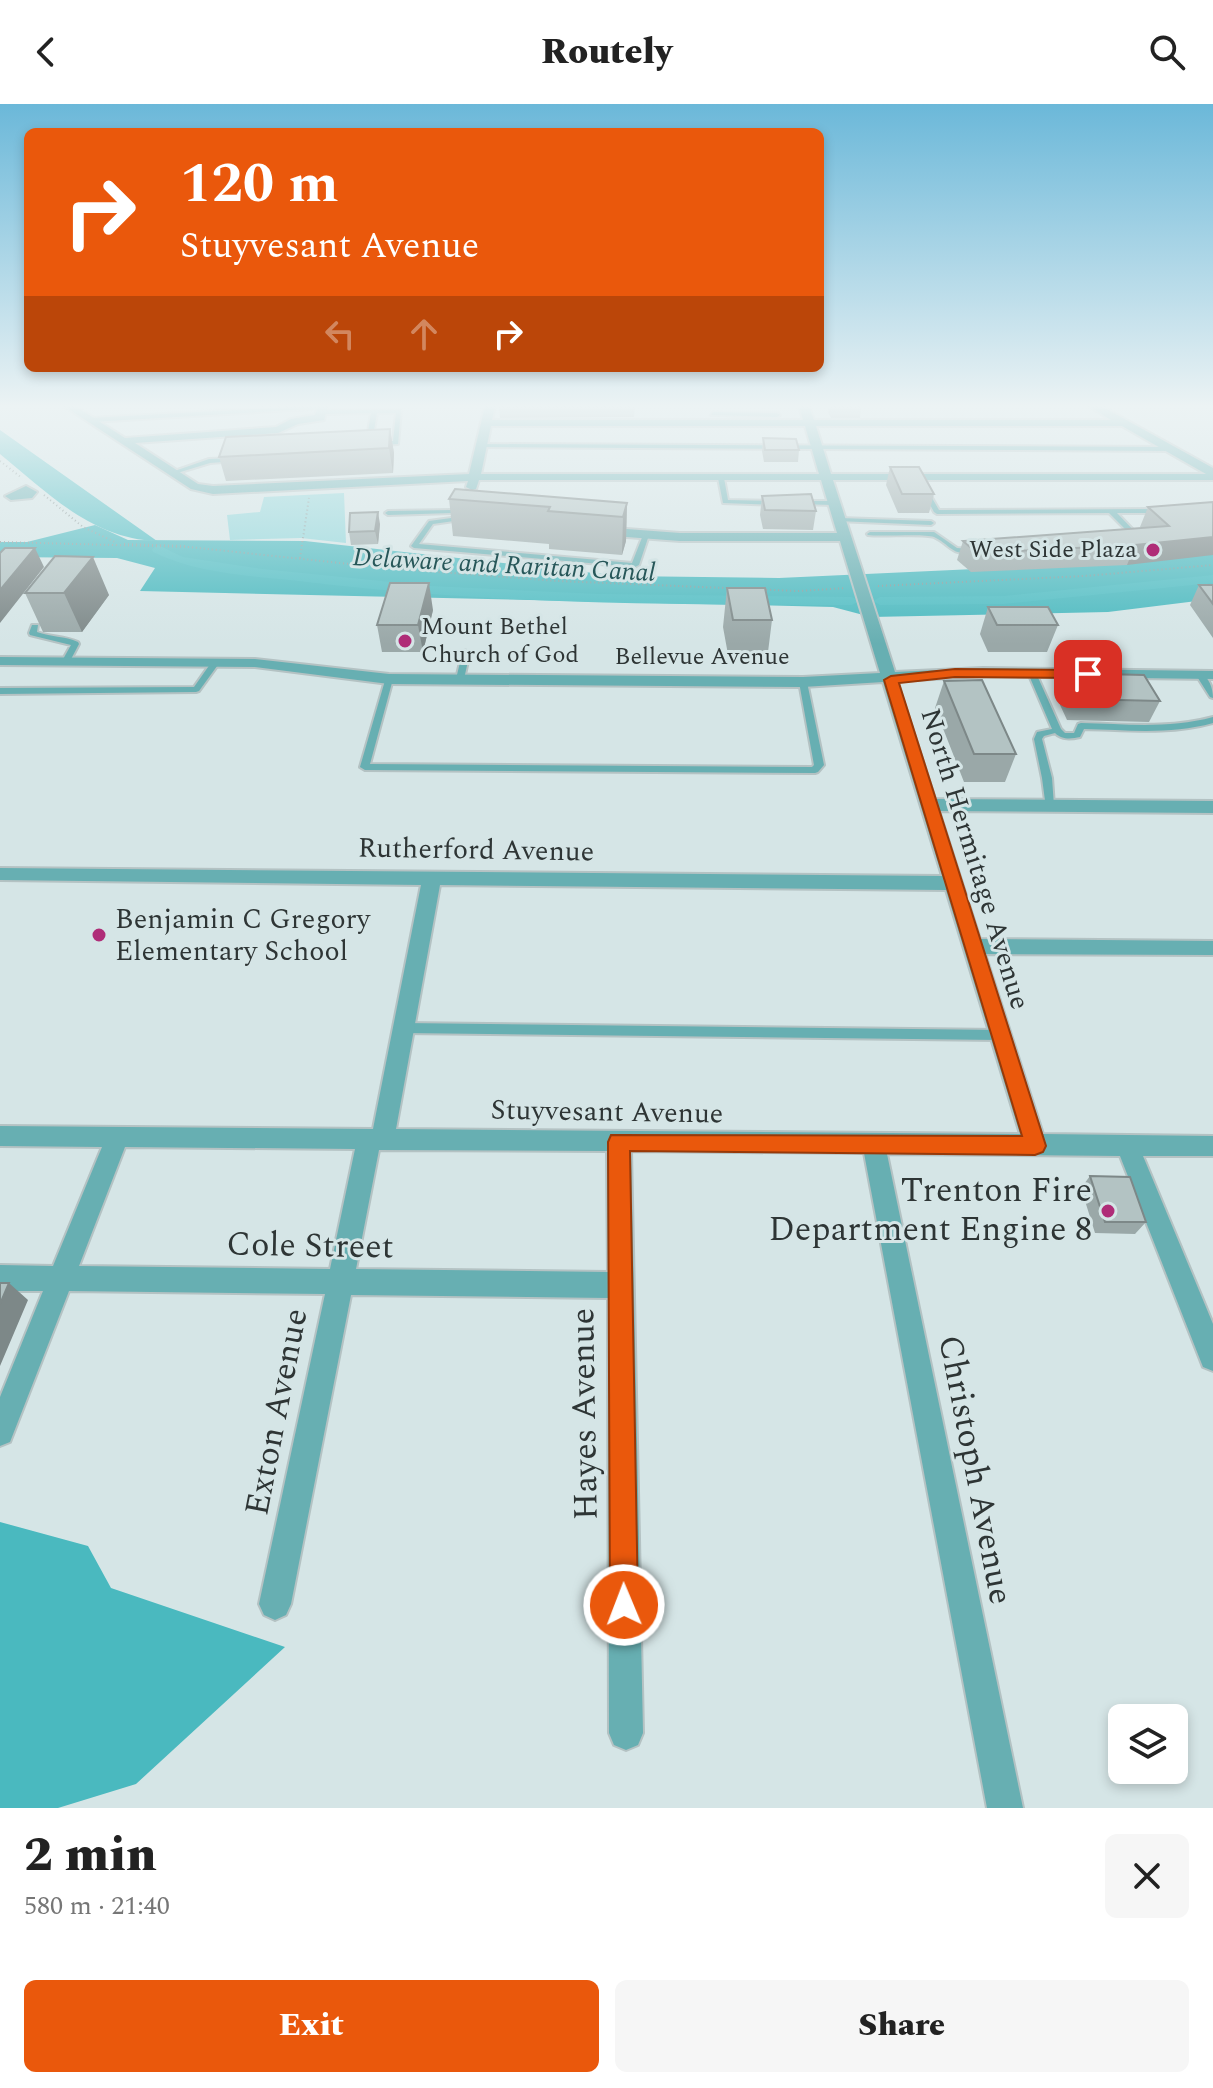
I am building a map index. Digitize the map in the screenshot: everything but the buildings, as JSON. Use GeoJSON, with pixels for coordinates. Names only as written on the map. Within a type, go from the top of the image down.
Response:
{"type":"FeatureCollection","features":[{"type":"Feature","properties":{"kind":"street"},"geometry":{"type":"LineString","coordinates":[[196,486],[203,489],[282,486]]}},
{"type":"Feature","properties":{"kind":"street"},"geometry":{"type":"LineString","coordinates":[[473,486],[467,509],[485,521]]}},
{"type":"Feature","properties":{"kind":"street","name":"North Hermitage Avenue"},"geometry":{"type":"LineString","coordinates":[[828,486],[1035,1146]]}},
{"type":"Feature","properties":{"kind":"street"},"geometry":{"type":"LineString","coordinates":[[591,530],[646,535],[844,537]]}},
{"type":"Feature","properties":{"kind":"street","name":"Bellevue Avenue"},"geometry":{"type":"LineString","coordinates":[[0,661],[281,665],[389,679],[803,682],[891,680],[955,673],[1206,675]]}},
{"type":"Feature","properties":{"kind":"street"},"geometry":{"type":"LineString","coordinates":[[927,805],[1213,807]]}},
{"type":"Feature","properties":{"kind":"street","name":"Rutherford Avenue"},"geometry":{"type":"LineString","coordinates":[[0,874],[951,883]]}},
{"type":"Feature","properties":{"kind":"street","name":"Exton Avenue"},"geometry":{"type":"LineString","coordinates":[[275,1604],[339,1283],[403,1028],[432,878]]}},
{"type":"Feature","properties":{"kind":"street"},"geometry":{"type":"LineString","coordinates":[[972,946],[1213,948]]}},
{"type":"Feature","properties":{"kind":"street","name":"Stuyvesant Avenue"},"geometry":{"type":"LineString","coordinates":[[0,1136],[1213,1146]]}},
{"type":"Feature","properties":{"kind":"street"},"geometry":{"type":"LineString","coordinates":[[0,1432],[117,1138]]}},
{"type":"Feature","properties":{"kind":"street","name":"Hayes Avenue"},"geometry":{"type":"LineString","coordinates":[[619,1142],[626,1733]]}},
{"type":"Feature","properties":{"kind":"street","name":"Christoph Avenue"},"geometry":{"type":"LineString","coordinates":[[874,1145],[1005,1808]]}},
{"type":"Feature","properties":{"kind":"street"},"geometry":{"type":"LineString","coordinates":[[1128,1147],[1213,1357]]}},
{"type":"Feature","properties":{"kind":"street","name":"Cole Street"},"geometry":{"type":"LineString","coordinates":[[0,1278],[619,1285]]}},
{"type":"Feature","properties":{"kind":"lane"},"geometry":{"type":"LineString","coordinates":[[722,486],[725,502],[780,503]]}},
{"type":"Feature","properties":{"kind":"lane"},"geometry":{"type":"LineString","coordinates":[[923,486],[937,512]]}},
{"type":"Feature","properties":{"kind":"lane"},"geometry":{"type":"LineString","coordinates":[[794,503],[833,503]]}},
{"type":"Feature","properties":{"kind":"lane"},"geometry":{"type":"LineString","coordinates":[[388,513],[467,509]]}},
{"type":"Feature","properties":{"kind":"lane"},"geometry":{"type":"LineString","coordinates":[[467,509],[431,522],[414,546],[635,565],[646,535]]}},
{"type":"Feature","properties":{"kind":"lane"},"geometry":{"type":"LineString","coordinates":[[1111,511],[1135,535],[1121,539]]}},
{"type":"Feature","properties":{"kind":"lane"},"geometry":{"type":"LineString","coordinates":[[937,512],[1169,511]]}},
{"type":"Feature","properties":{"kind":"lane"},"geometry":{"type":"LineString","coordinates":[[934,534],[931,523],[937,512]]}},
{"type":"Feature","properties":{"kind":"lane"},"geometry":{"type":"LineString","coordinates":[[839,520],[931,523]]}},
{"type":"Feature","properties":{"kind":"lane"},"geometry":{"type":"LineString","coordinates":[[870,534],[934,534],[955,550],[976,551]]}},
{"type":"Feature","properties":{"kind":"lane"},"geometry":{"type":"LineString","coordinates":[[35,627],[33,633],[42,638],[67,640],[75,644],[66,661]]}},
{"type":"Feature","properties":{"kind":"lane"},"geometry":{"type":"LineString","coordinates":[[460,679],[466,652]]}},
{"type":"Feature","properties":{"kind":"lane"},"geometry":{"type":"LineString","coordinates":[[0,691],[196,689],[216,662]]}},
{"type":"Feature","properties":{"kind":"lane"},"geometry":{"type":"LineString","coordinates":[[1032,673],[1057,730],[1063,736],[1077,735],[1081,726],[1200,725],[1213,720]]}},
{"type":"Feature","properties":{"kind":"lane"},"geometry":{"type":"LineString","coordinates":[[1206,675],[1213,695]]}},
{"type":"Feature","properties":{"kind":"lane"},"geometry":{"type":"LineString","coordinates":[[389,679],[365,767],[815,770],[819,765],[803,682]]}},
{"type":"Feature","properties":{"kind":"lane"},"geometry":{"type":"LineString","coordinates":[[1049,806],[1047,778],[1038,739],[1040,734],[1057,730]]}},
{"type":"Feature","properties":{"kind":"lane"},"geometry":{"type":"LineString","coordinates":[[403,1028],[999,1035]]}},
{"type":"Feature","properties":{"kind":"path"},"geometry":{"type":"LineString","coordinates":[[37,490],[83,527],[120,545],[136,542],[558,581],[862,593],[1213,565]]}},
{"type":"Feature","properties":{"kind":"path"},"geometry":{"type":"LineString","coordinates":[[300,558],[309,498]]}},
{"type":"Feature","properties":{"kind":"path"},"geometry":{"type":"LineString","coordinates":[[0,542],[176,546]]}},
{"type":"Feature","properties":{"kind":"shaded area"},"geometry":{"type":"Polygon","coordinates":[[[39,486],[79,486],[157,541],[112,532],[91,523],[39,486]]]}},
{"type":"Feature","properties":{"kind":"shaded area"},"geometry":{"type":"Polygon","coordinates":[[[344,493],[346,543],[301,538],[230,540],[227,515],[260,512],[264,497],[344,493]]]}},
{"type":"Feature","properties":{"kind":"shaded area"},"geometry":{"type":"Polygon","coordinates":[[[95,525],[128,540],[305,541],[621,576],[779,578],[1107,563],[1213,553],[1213,599],[1108,612],[871,617],[833,607],[140,591],[155,568],[117,558],[0,557],[0,542],[27,542],[95,525]]]}},
{"type":"Feature","properties":{"kind":"shaded area"},"geometry":{"type":"Polygon","coordinates":[[[0,1522],[88,1546],[111,1588],[285,1647],[136,1784],[58,1808],[0,1808],[0,1522]]]}},
{"type":"Feature","properties":{"kind":"waterway","name":"Delaware and Raritan Canal"},"geometry":{"type":"LineString","coordinates":[[158,549],[180,560],[263,573],[431,590],[599,598],[852,601]]}},
{"type":"Feature","properties":{"kind":"waterway","name":"Delaware and Raritan Canal"},"geometry":{"type":"LineString","coordinates":[[880,601],[1004,600],[1213,579]]}},
{"type":"Feature","properties":{"kind":"place","name":"West Side Plaza"},"geometry":{"type":"Point","coordinates":[1153,550]}},
{"type":"Feature","properties":{"kind":"place","name":"Mount Bethel Church of God"},"geometry":{"type":"Point","coordinates":[405,641]}},
{"type":"Feature","properties":{"kind":"place","name":"Benjamin C Gregory Elementary School"},"geometry":{"type":"Point","coordinates":[99,935]}},
{"type":"Feature","properties":{"kind":"place","name":"Trenton Fire Department Engine 8"},"geometry":{"type":"Point","coordinates":[1108,1211]}},
{"type":"Feature","properties":{"kind":"route"},"geometry":{"type":"LineString","coordinates":[[624,1605],[619,1142],[1035,1146],[935,831],[891,680],[983,672],[1088,674]]}}]}
